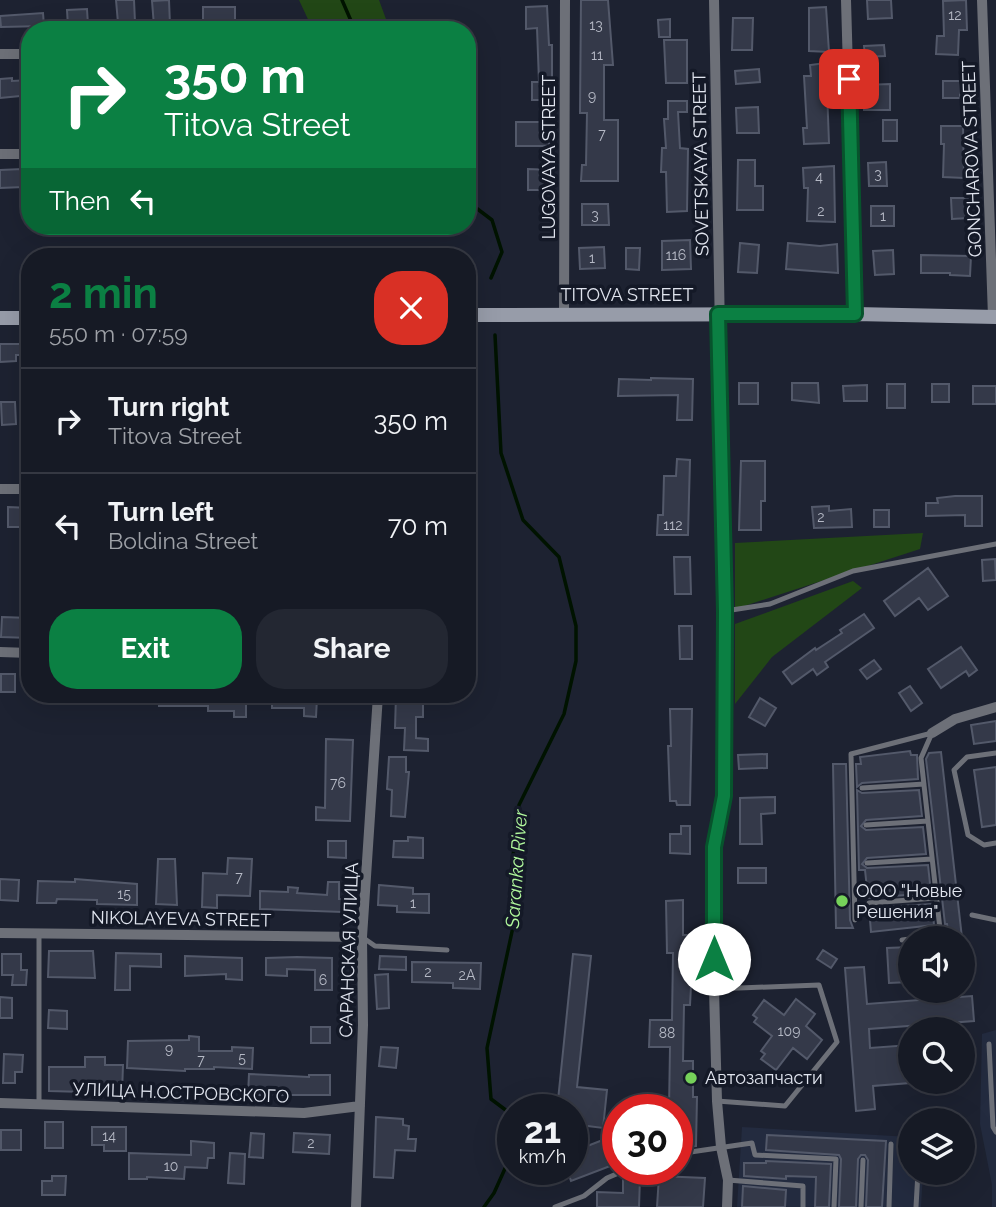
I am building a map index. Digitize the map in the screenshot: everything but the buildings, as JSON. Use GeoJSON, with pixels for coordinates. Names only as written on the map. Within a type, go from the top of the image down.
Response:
{"type":"FeatureCollection","features":[{"type":"Feature","properties":{"kind":"main road","name":"TITOVA STREET"},"geometry":{"type":"LineString","coordinates":[[476,316],[855,314],[995,317]]}},
{"type":"Feature","properties":{"kind":"main road"},"geometry":{"type":"LineString","coordinates":[[0,318],[21,318]]}},
{"type":"Feature","properties":{"kind":"street","name":"LUGOVAYA STREET"},"geometry":{"type":"LineString","coordinates":[[564,315],[565,0]]}},
{"type":"Feature","properties":{"kind":"street","name":"SOVETSKAYA STREET"},"geometry":{"type":"LineString","coordinates":[[714,0],[725,611],[724,796],[714,847],[714,989],[717,1101],[721,1147],[728,1180],[727,1207]]}},
{"type":"Feature","properties":{"kind":"street"},"geometry":{"type":"LineString","coordinates":[[846,0],[855,314]]}},
{"type":"Feature","properties":{"kind":"street","name":"GONCHAROVA STREET"},"geometry":{"type":"LineString","coordinates":[[982,0],[995,317]]}},
{"type":"Feature","properties":{"kind":"street"},"geometry":{"type":"LineString","coordinates":[[0,54],[21,54]]}},
{"type":"Feature","properties":{"kind":"street"},"geometry":{"type":"LineString","coordinates":[[0,154],[21,154]]}},
{"type":"Feature","properties":{"kind":"street"},"geometry":{"type":"LineString","coordinates":[[0,489],[21,489]]}},
{"type":"Feature","properties":{"kind":"street"},"geometry":{"type":"LineString","coordinates":[[0,652],[21,653]]}},
{"type":"Feature","properties":{"kind":"street","name":"САРАНСКАЯ УЛИЦА"},"geometry":{"type":"LineString","coordinates":[[356,1207],[363,1025],[362,937],[377,703]]}},
{"type":"Feature","properties":{"kind":"street"},"geometry":{"type":"LineString","coordinates":[[932,733],[955,719],[996,707]]}},
{"type":"Feature","properties":{"kind":"street","name":"NIKOLAYEVA STREET"},"geometry":{"type":"LineString","coordinates":[[0,933],[362,937]]}},
{"type":"Feature","properties":{"kind":"street","name":"УЛИЦА Н.ОСТРОВСКОГО"},"geometry":{"type":"LineString","coordinates":[[0,1103],[304,1113],[360,1106]]}},
{"type":"Feature","properties":{"kind":"lane"},"geometry":{"type":"LineString","coordinates":[[725,611],[770,604],[853,571],[996,544]]}},
{"type":"Feature","properties":{"kind":"lane"},"geometry":{"type":"LineString","coordinates":[[932,733],[921,758],[940,926]]}},
{"type":"Feature","properties":{"kind":"lane"},"geometry":{"type":"LineString","coordinates":[[855,920],[852,754],[932,733]]}},
{"type":"Feature","properties":{"kind":"lane"},"geometry":{"type":"LineString","coordinates":[[996,753],[967,757],[954,770],[968,835],[984,845],[996,843]]}},
{"type":"Feature","properties":{"kind":"lane"},"geometry":{"type":"LineString","coordinates":[[862,788],[924,784]]}},
{"type":"Feature","properties":{"kind":"lane"},"geometry":{"type":"LineString","coordinates":[[866,825],[928,821]]}},
{"type":"Feature","properties":{"kind":"lane"},"geometry":{"type":"LineString","coordinates":[[867,863],[932,859]]}},
{"type":"Feature","properties":{"kind":"lane"},"geometry":{"type":"LineString","coordinates":[[869,903],[936,898]]}},
{"type":"Feature","properties":{"kind":"lane"},"geometry":{"type":"LineString","coordinates":[[972,915],[996,920]]}},
{"type":"Feature","properties":{"kind":"lane"},"geometry":{"type":"LineString","coordinates":[[39,934],[39,1104]]}},
{"type":"Feature","properties":{"kind":"lane"},"geometry":{"type":"LineString","coordinates":[[362,937],[375,946],[447,950]]}},
{"type":"Feature","properties":{"kind":"lane"},"geometry":{"type":"LineString","coordinates":[[714,989],[819,985],[837,1042],[785,1106],[717,1101]]}},
{"type":"Feature","properties":{"kind":"lane"},"geometry":{"type":"LineString","coordinates":[[989,1044],[993,1126],[996,1132]]}},
{"type":"Feature","properties":{"kind":"lane"},"geometry":{"type":"LineString","coordinates":[[693,1151],[752,1143],[755,1155],[836,1159],[834,1207]]}},
{"type":"Feature","properties":{"kind":"lane"},"geometry":{"type":"LineString","coordinates":[[889,1207],[891,1144]]}},
{"type":"Feature","properties":{"kind":"lane"},"geometry":{"type":"LineString","coordinates":[[861,1207],[863,1160]]}},
{"type":"Feature","properties":{"kind":"lane"},"geometry":{"type":"LineString","coordinates":[[728,1180],[803,1186],[803,1207]]}},
{"type":"Feature","properties":{"kind":"lane"},"geometry":{"type":"LineString","coordinates":[[555,1207],[584,1196],[602,1182]]}},
{"type":"Feature","properties":{"kind":"lane"},"geometry":{"type":"LineString","coordinates":[[916,1207],[917,1185]]}},
{"type":"Feature","properties":{"kind":"shaded area"},"geometry":{"type":"Polygon","coordinates":[[[996,1030],[996,1207],[992,1207],[992,1185],[980,1124],[982,1034],[996,1030]]]}},
{"type":"Feature","properties":{"kind":"shaded area"},"geometry":{"type":"Polygon","coordinates":[[[742,1127],[898,1136],[898,1185],[922,1185],[921,1207],[737,1207],[742,1127]]]}},
{"type":"Feature","properties":{"kind":"green space"},"geometry":{"type":"Polygon","coordinates":[[[299,0],[379,0],[387,21],[309,21],[299,0]]]}},
{"type":"Feature","properties":{"kind":"green space"},"geometry":{"type":"Polygon","coordinates":[[[923,533],[920,549],[735,609],[735,543],[923,533]]]}},
{"type":"Feature","properties":{"kind":"green space"},"geometry":{"type":"Polygon","coordinates":[[[853,581],[862,588],[772,657],[735,704],[735,624],[853,581]]]}},
{"type":"Feature","properties":{"kind":"waterway","name":"Saranka River"},"geometry":{"type":"LineString","coordinates":[[342,0],[351,21]]}},
{"type":"Feature","properties":{"kind":"waterway","name":"Saranka River"},"geometry":{"type":"LineString","coordinates":[[476,208],[492,220],[502,252],[491,278]]}},
{"type":"Feature","properties":{"kind":"waterway","name":"Saranka River"},"geometry":{"type":"LineString","coordinates":[[484,1207],[494,1193],[512,1153],[507,1111],[491,1099],[487,1048],[513,927],[511,874],[519,805],[564,714],[576,661],[576,626],[559,557],[523,520],[501,453],[495,335]]}},
{"type":"Feature","properties":{"kind":"place","name":"ООО \"Новые Решения\""},"geometry":{"type":"Point","coordinates":[842,901]}},
{"type":"Feature","properties":{"kind":"place","name":"Автозапчасти"},"geometry":{"type":"Point","coordinates":[691,1078]}},
{"type":"Feature","properties":{"kind":"route"},"geometry":{"type":"LineString","coordinates":[[714,959],[714,847],[724,796],[725,611],[718,314],[855,314],[849,79]]}}]}
